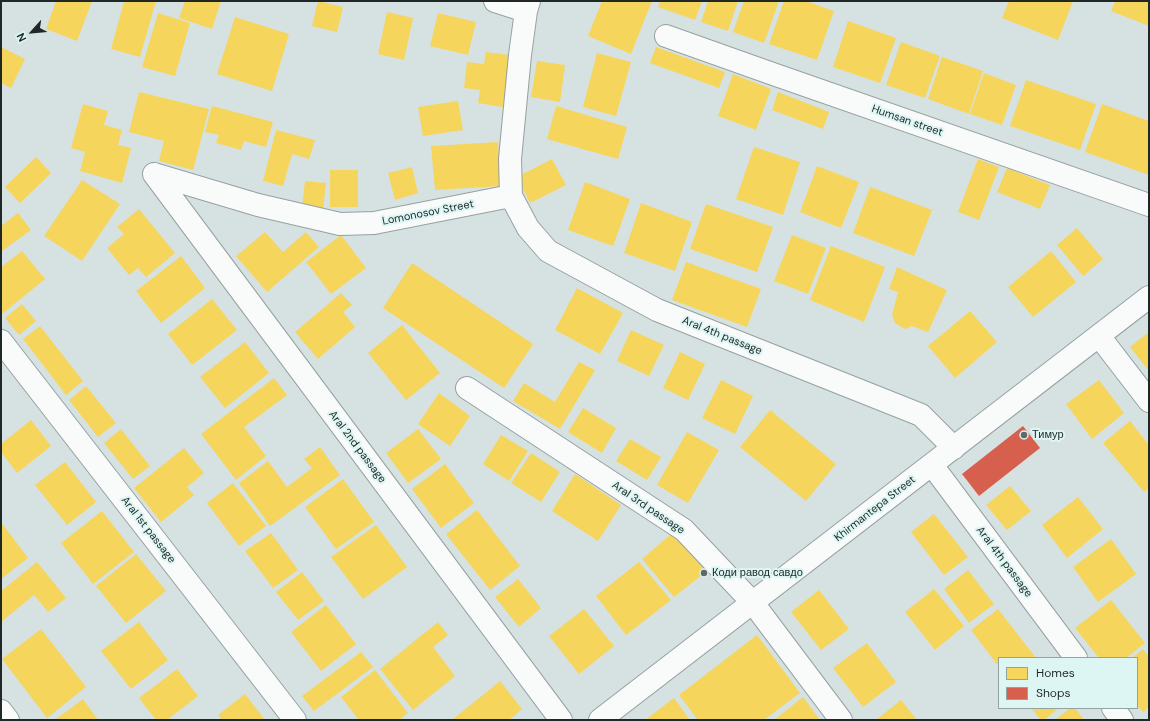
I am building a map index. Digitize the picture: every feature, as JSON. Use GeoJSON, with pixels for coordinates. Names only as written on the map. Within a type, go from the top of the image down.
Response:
{"type":"FeatureCollection","features":[{"type":"Feature","properties":{"kind":"street"},"geometry":{"type":"LineString","coordinates":[[495,1],[527,6],[519,62],[510,159],[511,196]]}},
{"type":"Feature","properties":{"kind":"street","name":"Humsan street"},"geometry":{"type":"LineString","coordinates":[[666,36],[788,80],[1149,205]]}},
{"type":"Feature","properties":{"kind":"street","name":"Lomonosov Street"},"geometry":{"type":"LineString","coordinates":[[154,174],[258,205],[340,224],[374,223],[511,196]]}},
{"type":"Feature","properties":{"kind":"street","name":"Aral 2nd passage"},"geometry":{"type":"LineString","coordinates":[[154,174],[561,720]]}},
{"type":"Feature","properties":{"kind":"street","name":"Aral 4th passage"},"geometry":{"type":"LineString","coordinates":[[511,196],[528,228],[548,250],[657,310],[921,415],[954,448]]}},
{"type":"Feature","properties":{"kind":"street","name":"Khirmаntepa Street"},"geometry":{"type":"LineString","coordinates":[[600,720],[1149,297]]}},
{"type":"Feature","properties":{"kind":"street"},"geometry":{"type":"LineString","coordinates":[[1099,336],[1149,402]]}},
{"type":"Feature","properties":{"kind":"street","name":"Aral 1st passage"},"geometry":{"type":"LineString","coordinates":[[1,341],[295,720]]}},
{"type":"Feature","properties":{"kind":"street","name":"Aral 3rd passage"},"geometry":{"type":"LineString","coordinates":[[467,388],[684,530],[753,603],[841,720]]}},
{"type":"Feature","properties":{"kind":"street","name":"Aral 4th passage"},"geometry":{"type":"LineString","coordinates":[[932,465],[1075,657]]}},
{"type":"Feature","properties":{"kind":"street"},"geometry":{"type":"LineString","coordinates":[[1114,709],[1122,720]]}},
{"type":"Feature","properties":{"kind":"street"},"geometry":{"type":"LineString","coordinates":[[1,711],[8,720]]}},
{"type":"Feature","properties":{"kind":"building: Homes"},"geometry":{"type":"Polygon","coordinates":[[[56,1],[92,1],[77,41],[46,29],[56,1]]]}},
{"type":"Feature","properties":{"kind":"building: Homes"},"geometry":{"type":"Polygon","coordinates":[[[124,1],[156,1],[140,57],[111,49],[124,1]]]}},
{"type":"Feature","properties":{"kind":"building: Homes"},"geometry":{"type":"Polygon","coordinates":[[[185,1],[221,1],[212,29],[179,18],[185,1]]]}},
{"type":"Feature","properties":{"kind":"building: Homes"},"geometry":{"type":"Polygon","coordinates":[[[318,1],[343,7],[337,32],[312,26],[318,1]]]}},
{"type":"Feature","properties":{"kind":"building: Homes"},"geometry":{"type":"Polygon","coordinates":[[[602,1],[652,1],[631,54],[588,36],[602,1]]]}},
{"type":"Feature","properties":{"kind":"building: Homes"},"geometry":{"type":"Polygon","coordinates":[[[660,1],[702,1],[695,20],[658,7],[660,1]]]}},
{"type":"Feature","properties":{"kind":"building: Homes"},"geometry":{"type":"Polygon","coordinates":[[[708,1],[738,1],[728,31],[701,22],[708,1]]]}},
{"type":"Feature","properties":{"kind":"building: Homes"},"geometry":{"type":"Polygon","coordinates":[[[744,1],[779,1],[764,43],[733,32],[744,1]]]}},
{"type":"Feature","properties":{"kind":"building: Homes"},"geometry":{"type":"Polygon","coordinates":[[[784,1],[806,1],[834,11],[817,60],[769,44],[784,1]]]}},
{"type":"Feature","properties":{"kind":"building: Homes"},"geometry":{"type":"Polygon","coordinates":[[[1009,1],[1073,1],[1058,40],[1002,18],[1009,1]]]}},
{"type":"Feature","properties":{"kind":"building: Homes"},"geometry":{"type":"Polygon","coordinates":[[[1115,1],[1149,1],[1149,26],[1111,11],[1115,1]]]}},
{"type":"Feature","properties":{"kind":"building: Homes"},"geometry":{"type":"Polygon","coordinates":[[[387,12],[413,18],[404,60],[378,54],[387,12]]]}},
{"type":"Feature","properties":{"kind":"building: Homes"},"geometry":{"type":"Polygon","coordinates":[[[158,13],[190,23],[175,76],[142,67],[158,13]]]}},
{"type":"Feature","properties":{"kind":"building: Homes"},"geometry":{"type":"Polygon","coordinates":[[[438,13],[476,22],[468,55],[430,46],[438,13]]]}},
{"type":"Feature","properties":{"kind":"building: Homes"},"geometry":{"type":"Polygon","coordinates":[[[235,17],[289,34],[272,91],[217,74],[235,17]]]}},
{"type":"Feature","properties":{"kind":"building: Homes"},"geometry":{"type":"Polygon","coordinates":[[[848,21],[896,38],[880,83],[833,67],[848,21]]]}},
{"type":"Feature","properties":{"kind":"building: Homes"},"geometry":{"type":"Polygon","coordinates":[[[901,42],[940,56],[925,98],[886,85],[901,42]]]}},
{"type":"Feature","properties":{"kind":"building: Homes"},"geometry":{"type":"Polygon","coordinates":[[[1,47],[25,59],[11,88],[1,83],[1,47]]]}},
{"type":"Feature","properties":{"kind":"building: Homes"},"geometry":{"type":"Polygon","coordinates":[[[656,47],[725,72],[719,88],[650,63],[656,47]]]}},
{"type":"Feature","properties":{"kind":"building: Homes"},"geometry":{"type":"Polygon","coordinates":[[[486,52],[509,55],[503,107],[478,103],[480,90],[464,88],[467,62],[484,64],[486,52]]]}},
{"type":"Feature","properties":{"kind":"building: Homes"},"geometry":{"type":"Polygon","coordinates":[[[597,53],[631,62],[616,116],[583,107],[597,53]]]}},
{"type":"Feature","properties":{"kind":"building: Homes"},"geometry":{"type":"Polygon","coordinates":[[[942,57],[983,71],[969,114],[928,99],[942,57]]]}},
{"type":"Feature","properties":{"kind":"building: Homes"},"geometry":{"type":"Polygon","coordinates":[[[537,61],[565,65],[560,102],[531,97],[537,61]]]}},
{"type":"Feature","properties":{"kind":"building: Homes"},"geometry":{"type":"Polygon","coordinates":[[[984,73],[1016,85],[1002,125],[970,114],[984,73]]]}},
{"type":"Feature","properties":{"kind":"building: Homes"},"geometry":{"type":"Polygon","coordinates":[[[733,74],[771,89],[756,130],[718,116],[733,74]]]}},
{"type":"Feature","properties":{"kind":"building: Homes"},"geometry":{"type":"Polygon","coordinates":[[[1026,80],[1096,104],[1080,150],[1010,126],[1026,80]]]}},
{"type":"Feature","properties":{"kind":"building: Homes"},"geometry":{"type":"Polygon","coordinates":[[[139,92],[209,109],[193,170],[159,161],[164,141],[129,132],[139,92]]]}},
{"type":"Feature","properties":{"kind":"building: Homes"},"geometry":{"type":"Polygon","coordinates":[[[778,92],[829,112],[823,129],[772,110],[778,92]]]}},
{"type":"Feature","properties":{"kind":"building: Homes"},"geometry":{"type":"Polygon","coordinates":[[[458,101],[463,130],[423,136],[418,107],[458,101]]]}},
{"type":"Feature","properties":{"kind":"building: Homes"},"geometry":{"type":"Polygon","coordinates":[[[83,104],[108,111],[104,125],[122,130],[118,145],[131,148],[122,183],[80,171],[85,152],[71,148],[83,104]]]}},
{"type":"Feature","properties":{"kind":"building: Homes"},"geometry":{"type":"Polygon","coordinates":[[[1102,104],[1149,121],[1149,175],[1085,152],[1102,104]]]}},
{"type":"Feature","properties":{"kind":"building: Homes"},"geometry":{"type":"Polygon","coordinates":[[[212,106],[273,122],[266,147],[244,141],[241,150],[216,143],[219,135],[205,132],[212,106]]]}},
{"type":"Feature","properties":{"kind":"building: Homes"},"geometry":{"type":"Polygon","coordinates":[[[556,106],[627,127],[618,159],[547,139],[556,106]]]}},
{"type":"Feature","properties":{"kind":"building: Homes"},"geometry":{"type":"Polygon","coordinates":[[[276,130],[315,140],[309,159],[292,154],[283,186],[263,181],[276,130]]]}},
{"type":"Feature","properties":{"kind":"building: Homes"},"geometry":{"type":"Polygon","coordinates":[[[498,142],[501,186],[435,190],[431,146],[498,142]]]}},
{"type":"Feature","properties":{"kind":"building: Homes"},"geometry":{"type":"Polygon","coordinates":[[[754,147],[800,162],[783,215],[736,199],[754,147]]]}},
{"type":"Feature","properties":{"kind":"building: Homes"},"geometry":{"type":"Polygon","coordinates":[[[36,157],[51,173],[20,203],[5,187],[36,157]]]}},
{"type":"Feature","properties":{"kind":"building: Homes"},"geometry":{"type":"Polygon","coordinates":[[[552,159],[566,185],[530,203],[517,177],[552,159]]]}},
{"type":"Feature","properties":{"kind":"building: Homes"},"geometry":{"type":"Polygon","coordinates":[[[978,159],[999,167],[979,220],[958,212],[978,159]]]}},
{"type":"Feature","properties":{"kind":"building: Homes"},"geometry":{"type":"Polygon","coordinates":[[[817,166],[859,182],[841,228],[800,212],[817,166]]]}},
{"type":"Feature","properties":{"kind":"building: Homes"},"geometry":{"type":"Polygon","coordinates":[[[412,167],[418,193],[395,200],[388,173],[412,167]]]}},
{"type":"Feature","properties":{"kind":"building: Homes"},"geometry":{"type":"Polygon","coordinates":[[[1007,168],[1050,185],[1040,209],[997,192],[1007,168]]]}},
{"type":"Feature","properties":{"kind":"building: Homes"},"geometry":{"type":"Polygon","coordinates":[[[330,170],[358,170],[358,207],[330,207],[330,170]]]}},
{"type":"Feature","properties":{"kind":"building: Homes"},"geometry":{"type":"Polygon","coordinates":[[[82,180],[120,204],[82,261],[44,236],[82,180]]]}},
{"type":"Feature","properties":{"kind":"building: Homes"},"geometry":{"type":"Polygon","coordinates":[[[305,181],[326,183],[323,210],[302,207],[305,181]]]}},
{"type":"Feature","properties":{"kind":"building: Homes"},"geometry":{"type":"Polygon","coordinates":[[[585,182],[630,199],[613,246],[568,230],[585,182]]]}},
{"type":"Feature","properties":{"kind":"building: Homes"},"geometry":{"type":"Polygon","coordinates":[[[870,187],[932,210],[914,256],[853,233],[870,187]]]}},
{"type":"Feature","properties":{"kind":"building: Homes"},"geometry":{"type":"Polygon","coordinates":[[[641,203],[692,222],[675,271],[624,253],[641,203]]]}},
{"type":"Feature","properties":{"kind":"building: Homes"},"geometry":{"type":"Polygon","coordinates":[[[706,204],[773,227],[757,272],[690,249],[706,204]]]}},
{"type":"Feature","properties":{"kind":"building: Homes"},"geometry":{"type":"Polygon","coordinates":[[[139,209],[175,253],[146,277],[138,268],[129,275],[107,248],[124,234],[117,227],[139,209]]]}},
{"type":"Feature","properties":{"kind":"building: Homes"},"geometry":{"type":"Polygon","coordinates":[[[18,213],[31,230],[2,251],[1,226],[18,213]]]}},
{"type":"Feature","properties":{"kind":"building: Homes"},"geometry":{"type":"Polygon","coordinates":[[[1077,228],[1103,259],[1083,276],[1057,245],[1077,228]]]}},
{"type":"Feature","properties":{"kind":"building: Homes"},"geometry":{"type":"Polygon","coordinates":[[[265,232],[283,252],[306,232],[319,247],[267,292],[236,256],[265,232]]]}},
{"type":"Feature","properties":{"kind":"building: Homes"},"geometry":{"type":"Polygon","coordinates":[[[341,235],[366,268],[331,294],[306,262],[341,235]]]}},
{"type":"Feature","properties":{"kind":"building: Homes"},"geometry":{"type":"Polygon","coordinates":[[[792,235],[826,248],[808,294],[774,281],[792,235]]]}},
{"type":"Feature","properties":{"kind":"building: Homes"},"geometry":{"type":"Polygon","coordinates":[[[831,246],[885,267],[864,322],[810,300],[831,246]]]}},
{"type":"Feature","properties":{"kind":"building: Homes"},"geometry":{"type":"Polygon","coordinates":[[[22,251],[45,279],[2,314],[1,267],[22,251]]]}},
{"type":"Feature","properties":{"kind":"building: Homes"},"geometry":{"type":"Polygon","coordinates":[[[1051,251],[1076,282],[1033,317],[1008,287],[1051,251]]]}},
{"type":"Feature","properties":{"kind":"building: Homes"},"geometry":{"type":"Polygon","coordinates":[[[181,256],[205,288],[161,323],[136,291],[181,256]]]}},
{"type":"Feature","properties":{"kind":"building: Homes"},"geometry":{"type":"Polygon","coordinates":[[[686,262],[761,289],[747,327],[672,300],[686,262]]]}},
{"type":"Feature","properties":{"kind":"building: Homes"},"geometry":{"type":"Polygon","coordinates":[[[412,263],[533,344],[504,388],[383,308],[412,263]]]}},
{"type":"Feature","properties":{"kind":"building: Homes"},"geometry":{"type":"Polygon","coordinates":[[[897,267],[947,290],[928,332],[912,326],[905,329],[895,323],[892,315],[898,292],[889,289],[897,267]]]}},
{"type":"Feature","properties":{"kind":"building: Homes"},"geometry":{"type":"Polygon","coordinates":[[[577,288],[623,313],[600,354],[555,330],[577,288]]]}},
{"type":"Feature","properties":{"kind":"building: Homes"},"geometry":{"type":"Polygon","coordinates":[[[341,293],[352,305],[343,312],[355,327],[318,359],[295,332],[341,293]]]}},
{"type":"Feature","properties":{"kind":"building: Homes"},"geometry":{"type":"Polygon","coordinates":[[[212,299],[237,330],[192,365],[168,334],[212,299]]]}},
{"type":"Feature","properties":{"kind":"building: Homes"},"geometry":{"type":"Polygon","coordinates":[[[22,304],[36,321],[19,335],[5,318],[22,304]]]}},
{"type":"Feature","properties":{"kind":"building: Homes"},"geometry":{"type":"Polygon","coordinates":[[[970,311],[997,342],[955,378],[928,346],[970,311]]]}},
{"type":"Feature","properties":{"kind":"building: Homes"},"geometry":{"type":"Polygon","coordinates":[[[402,325],[440,373],[406,400],[368,353],[402,325]]]}},
{"type":"Feature","properties":{"kind":"building: Homes"},"geometry":{"type":"Polygon","coordinates":[[[40,326],[83,381],[66,395],[23,339],[40,326]]]}},
{"type":"Feature","properties":{"kind":"building: Homes"},"geometry":{"type":"Polygon","coordinates":[[[631,330],[664,345],[649,376],[617,361],[631,330]]]}},
{"type":"Feature","properties":{"kind":"building: Homes"},"geometry":{"type":"Polygon","coordinates":[[[1149,332],[1149,371],[1130,347],[1149,332]]]}},
{"type":"Feature","properties":{"kind":"building: Homes"},"geometry":{"type":"Polygon","coordinates":[[[245,342],[269,373],[225,408],[200,377],[245,342]]]}},
{"type":"Feature","properties":{"kind":"building: Homes"},"geometry":{"type":"Polygon","coordinates":[[[680,352],[705,364],[688,400],[663,388],[680,352]]]}},
{"type":"Feature","properties":{"kind":"building: Homes"},"geometry":{"type":"Polygon","coordinates":[[[579,362],[595,370],[560,429],[513,401],[524,383],[555,402],[579,362]]]}},
{"type":"Feature","properties":{"kind":"building: Homes"},"geometry":{"type":"Polygon","coordinates":[[[274,378],[287,395],[244,427],[266,456],[236,480],[201,434],[274,378]]]}},
{"type":"Feature","properties":{"kind":"building: Homes"},"geometry":{"type":"Polygon","coordinates":[[[721,380],[753,396],[735,434],[702,418],[721,380]]]}},
{"type":"Feature","properties":{"kind":"building: Homes"},"geometry":{"type":"Polygon","coordinates":[[[1099,380],[1124,413],[1092,439],[1066,404],[1099,380]]]}},
{"type":"Feature","properties":{"kind":"building: Homes"},"geometry":{"type":"Polygon","coordinates":[[[86,386],[116,423],[98,437],[69,400],[86,386]]]}},
{"type":"Feature","properties":{"kind":"building: Homes"},"geometry":{"type":"Polygon","coordinates":[[[439,393],[470,416],[450,446],[418,424],[439,393]]]}},
{"type":"Feature","properties":{"kind":"building: Homes"},"geometry":{"type":"Polygon","coordinates":[[[583,408],[616,428],[602,453],[568,432],[583,408]]]}},
{"type":"Feature","properties":{"kind":"building: Homes"},"geometry":{"type":"Polygon","coordinates":[[[770,410],[836,464],[806,501],[740,447],[770,410]]]}},
{"type":"Feature","properties":{"kind":"building: Homes"},"geometry":{"type":"Polygon","coordinates":[[[31,420],[51,446],[17,473],[1,452],[1,444],[31,420]]]}},
{"type":"Feature","properties":{"kind":"building: Homes"},"geometry":{"type":"Polygon","coordinates":[[[1130,421],[1149,445],[1149,488],[1144,492],[1103,443],[1130,421]]]}},
{"type":"Feature","properties":{"kind":"building: Homes"},"geometry":{"type":"Polygon","coordinates":[[[121,429],[150,466],[133,479],[104,443],[121,429]]]}},
{"type":"Feature","properties":{"kind":"building: Homes"},"geometry":{"type":"Polygon","coordinates":[[[418,429],[441,459],[408,483],[386,453],[418,429]]]}},
{"type":"Feature","properties":{"kind":"building: Homes"},"geometry":{"type":"Polygon","coordinates":[[[687,432],[719,450],[688,503],[657,485],[687,432]]]}},
{"type":"Feature","properties":{"kind":"building: Homes"},"geometry":{"type":"Polygon","coordinates":[[[501,435],[528,451],[509,481],[483,464],[501,435]]]}},
{"type":"Feature","properties":{"kind":"building: Homes"},"geometry":{"type":"Polygon","coordinates":[[[630,439],[661,457],[647,480],[616,461],[630,439]]]}},
{"type":"Feature","properties":{"kind":"building: Homes"},"geometry":{"type":"Polygon","coordinates":[[[320,447],[340,475],[270,526],[239,483],[268,461],[287,487],[312,468],[304,459],[320,447]]]}},
{"type":"Feature","properties":{"kind":"building: Homes"},"geometry":{"type":"Polygon","coordinates":[[[184,448],[204,473],[187,487],[194,495],[161,522],[134,488],[184,448]]]}},
{"type":"Feature","properties":{"kind":"building: Homes"},"geometry":{"type":"Polygon","coordinates":[[[531,453],[560,472],[541,502],[511,483],[531,453]]]}},
{"type":"Feature","properties":{"kind":"building: Homes"},"geometry":{"type":"Polygon","coordinates":[[[65,462],[96,502],[67,525],[35,485],[65,462]]]}},
{"type":"Feature","properties":{"kind":"building: Homes"},"geometry":{"type":"Polygon","coordinates":[[[445,464],[474,503],[441,528],[412,489],[445,464]]]}},
{"type":"Feature","properties":{"kind":"building: Homes"},"geometry":{"type":"Polygon","coordinates":[[[575,474],[621,505],[598,541],[552,511],[575,474]]]}},
{"type":"Feature","properties":{"kind":"building: Homes"},"geometry":{"type":"Polygon","coordinates":[[[343,479],[374,522],[336,549],[305,507],[343,479]]]}},
{"type":"Feature","properties":{"kind":"building: Homes"},"geometry":{"type":"Polygon","coordinates":[[[233,483],[266,526],[239,546],[207,503],[233,483]]]}},
{"type":"Feature","properties":{"kind":"building: Homes"},"geometry":{"type":"Polygon","coordinates":[[[1010,486],[1031,511],[1007,530],[986,505],[1010,486]]]}},
{"type":"Feature","properties":{"kind":"building: Homes"},"geometry":{"type":"Polygon","coordinates":[[[1078,497],[1103,529],[1067,558],[1042,525],[1078,497]]]}},
{"type":"Feature","properties":{"kind":"building: Homes"},"geometry":{"type":"Polygon","coordinates":[[[477,510],[520,566],[490,590],[446,534],[477,510]]]}},
{"type":"Feature","properties":{"kind":"building: Homes"},"geometry":{"type":"Polygon","coordinates":[[[102,511],[134,552],[93,584],[61,543],[102,511]]]}},
{"type":"Feature","properties":{"kind":"building: Homes"},"geometry":{"type":"Polygon","coordinates":[[[934,514],[968,557],[944,575],[911,532],[934,514]]]}},
{"type":"Feature","properties":{"kind":"building: Homes"},"geometry":{"type":"Polygon","coordinates":[[[1,522],[28,558],[1,579],[1,522]]]}},
{"type":"Feature","properties":{"kind":"building: Homes"},"geometry":{"type":"Polygon","coordinates":[[[376,525],[407,567],[363,599],[331,557],[376,525]]]}},
{"type":"Feature","properties":{"kind":"building: Homes"},"geometry":{"type":"Polygon","coordinates":[[[271,533],[298,570],[273,588],[245,551],[271,533]]]}},
{"type":"Feature","properties":{"kind":"building: Homes"},"geometry":{"type":"Polygon","coordinates":[[[671,534],[708,570],[674,597],[642,559],[671,534]]]}},
{"type":"Feature","properties":{"kind":"building: Homes"},"geometry":{"type":"Polygon","coordinates":[[[1111,539],[1136,574],[1098,602],[1073,567],[1111,539]]]}},
{"type":"Feature","properties":{"kind":"building: Homes"},"geometry":{"type":"Polygon","coordinates":[[[136,554],[166,591],[126,623],[96,586],[136,554]]]}},
{"type":"Feature","properties":{"kind":"building: Homes"},"geometry":{"type":"Polygon","coordinates":[[[37,562],[66,598],[48,612],[34,595],[1,622],[1,591],[37,562]]]}},
{"type":"Feature","properties":{"kind":"building: Homes"},"geometry":{"type":"Polygon","coordinates":[[[639,562],[671,600],[626,635],[596,596],[639,562]]]}},
{"type":"Feature","properties":{"kind":"building: Homes"},"geometry":{"type":"Polygon","coordinates":[[[968,570],[994,604],[969,623],[944,589],[968,570]]]}},
{"type":"Feature","properties":{"kind":"building: Homes"},"geometry":{"type":"Polygon","coordinates":[[[302,572],[324,601],[298,620],[276,592],[302,572]]]}},
{"type":"Feature","properties":{"kind":"building: Homes"},"geometry":{"type":"Polygon","coordinates":[[[518,579],[541,608],[519,627],[495,597],[518,579]]]}},
{"type":"Feature","properties":{"kind":"building: Homes"},"geometry":{"type":"Polygon","coordinates":[[[934,589],[964,626],[935,650],[905,612],[934,589]]]}},
{"type":"Feature","properties":{"kind":"building: Homes"},"geometry":{"type":"Polygon","coordinates":[[[819,590],[849,629],[821,650],[791,612],[819,590]]]}},
{"type":"Feature","properties":{"kind":"building: Homes"},"geometry":{"type":"Polygon","coordinates":[[[1111,600],[1145,643],[1127,657],[1098,657],[1075,628],[1111,600]]]}},
{"type":"Feature","properties":{"kind":"building: Homes"},"geometry":{"type":"Polygon","coordinates":[[[326,605],[356,644],[321,671],[291,632],[326,605]]]}},
{"type":"Feature","properties":{"kind":"building: Homes"},"geometry":{"type":"Polygon","coordinates":[[[584,609],[614,646],[579,674],[549,636],[584,609]]]}},
{"type":"Feature","properties":{"kind":"building: Homes"},"geometry":{"type":"Polygon","coordinates":[[[998,609],[1035,657],[998,657],[998,666],[971,630],[998,609]]]}},
{"type":"Feature","properties":{"kind":"building: Homes"},"geometry":{"type":"Polygon","coordinates":[[[139,622],[168,660],[131,689],[101,651],[139,622]]]}},
{"type":"Feature","properties":{"kind":"building: Homes"},"geometry":{"type":"Polygon","coordinates":[[[438,622],[448,635],[433,647],[455,676],[413,710],[380,669],[438,622]]]}},
{"type":"Feature","properties":{"kind":"building: Homes"},"geometry":{"type":"Polygon","coordinates":[[[41,629],[86,687],[47,718],[2,659],[41,629]]]}},
{"type":"Feature","properties":{"kind":"building: Homes"},"geometry":{"type":"Polygon","coordinates":[[[757,635],[800,693],[764,720],[698,720],[679,695],[757,635]]]}},
{"type":"Feature","properties":{"kind":"building: Homes"},"geometry":{"type":"Polygon","coordinates":[[[867,643],[896,682],[863,707],[833,668],[867,643]]]}},
{"type":"Feature","properties":{"kind":"building: Homes"},"geometry":{"type":"Polygon","coordinates":[[[1143,649],[1149,657],[1149,707],[1143,712],[1138,706],[1138,657],[1133,657],[1143,649]]]}},
{"type":"Feature","properties":{"kind":"building: Homes"},"geometry":{"type":"Polygon","coordinates":[[[361,652],[373,667],[314,711],[302,696],[361,652]]]}},
{"type":"Feature","properties":{"kind":"building: Homes"},"geometry":{"type":"Polygon","coordinates":[[[177,669],[198,696],[167,720],[156,720],[139,698],[177,669]]]}},
{"type":"Feature","properties":{"kind":"building: Homes"},"geometry":{"type":"Polygon","coordinates":[[[375,670],[408,713],[399,720],[359,720],[341,697],[375,670]]]}},
{"type":"Feature","properties":{"kind":"building: Homes"},"geometry":{"type":"Polygon","coordinates":[[[500,681],[522,709],[509,720],[452,720],[500,681]]]}},
{"type":"Feature","properties":{"kind":"building: Homes"},"geometry":{"type":"Polygon","coordinates":[[[245,694],[265,720],[222,720],[218,715],[245,694]]]}},
{"type":"Feature","properties":{"kind":"building: Homes"},"geometry":{"type":"Polygon","coordinates":[[[803,697],[820,720],[774,720],[803,697]]]}},
{"type":"Feature","properties":{"kind":"building: Homes"},"geometry":{"type":"Polygon","coordinates":[[[674,698],[690,720],[645,720],[674,698]]]}},
{"type":"Feature","properties":{"kind":"building: Homes"},"geometry":{"type":"Polygon","coordinates":[[[83,699],[98,720],[55,720],[83,699]]]}},
{"type":"Feature","properties":{"kind":"building: Homes"},"geometry":{"type":"Polygon","coordinates":[[[901,700],[917,720],[876,720],[901,700]]]}},
{"type":"Feature","properties":{"kind":"building: Homes"},"geometry":{"type":"Polygon","coordinates":[[[1032,709],[1058,709],[1044,720],[1041,720],[1032,709]]]}},
{"type":"Feature","properties":{"kind":"building: Homes"},"geometry":{"type":"Polygon","coordinates":[[[1069,709],[1076,709],[1084,720],[1055,720],[1069,709]]]}},
{"type":"Feature","properties":{"kind":"building: Shops"},"geometry":{"type":"Polygon","coordinates":[[[1023,426],[1040,448],[979,496],[962,474],[1023,426]]]}},
{"type":"Feature","properties":{"kind":"place","name":"Тимур"},"geometry":{"type":"Point","coordinates":[1024,435]}},
{"type":"Feature","properties":{"kind":"place","name":"Коди равод савдо"},"geometry":{"type":"Point","coordinates":[704,573]}}]}
